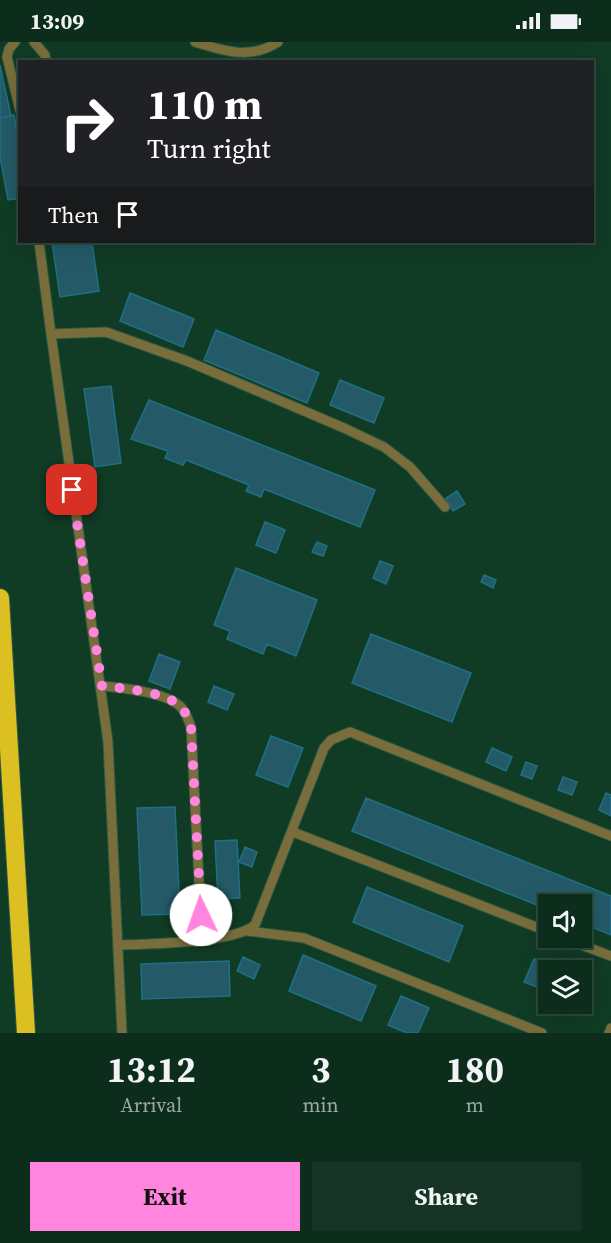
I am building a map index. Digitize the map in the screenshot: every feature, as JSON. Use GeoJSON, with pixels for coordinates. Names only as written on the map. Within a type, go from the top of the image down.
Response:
{"type":"FeatureCollection","features":[{"type":"Feature","properties":{"kind":"highway"},"geometry":{"type":"LineString","coordinates":[[0,598],[26,1033]]}},
{"type":"Feature","properties":{"kind":"lane"},"geometry":{"type":"LineString","coordinates":[[15,42],[9,49],[7,57],[18,102]]}},
{"type":"Feature","properties":{"kind":"lane"},"geometry":{"type":"LineString","coordinates":[[34,42],[45,55],[46,60]]}},
{"type":"Feature","properties":{"kind":"lane"},"geometry":{"type":"LineString","coordinates":[[195,42],[246,54],[266,50],[278,42]]}},
{"type":"Feature","properties":{"kind":"lane"},"geometry":{"type":"LineString","coordinates":[[39,243],[108,741],[122,1033]]}},
{"type":"Feature","properties":{"kind":"lane"},"geometry":{"type":"LineString","coordinates":[[51,334],[106,332],[187,361],[344,428],[384,447],[410,467],[445,507]]}},
{"type":"Feature","properties":{"kind":"lane"},"geometry":{"type":"LineString","coordinates":[[102,686],[138,691],[169,700],[178,705],[186,714],[191,727],[202,939]]}},
{"type":"Feature","properties":{"kind":"lane"},"geometry":{"type":"LineString","coordinates":[[248,931],[255,925],[260,915],[324,748],[331,740],[350,732],[361,734],[611,836]]}},
{"type":"Feature","properties":{"kind":"lane"},"geometry":{"type":"LineString","coordinates":[[293,832],[538,928]]}},
{"type":"Feature","properties":{"kind":"lane"},"geometry":{"type":"LineString","coordinates":[[118,945],[202,939],[248,931],[304,938],[542,1033]]}},
{"type":"Feature","properties":{"kind":"lane"},"geometry":{"type":"LineString","coordinates":[[590,948],[611,956]]}},
{"type":"Feature","properties":{"kind":"lane"},"geometry":{"type":"LineString","coordinates":[[609,1033],[611,1028]]}},
{"type":"Feature","properties":{"kind":"building"},"geometry":{"type":"Polygon","coordinates":[[[0,65],[11,116],[0,118],[0,65]]]}},
{"type":"Feature","properties":{"kind":"building"},"geometry":{"type":"Polygon","coordinates":[[[14,115],[18,136],[18,198],[8,200],[0,157],[0,118],[14,115]]]}},
{"type":"Feature","properties":{"kind":"building"},"geometry":{"type":"Polygon","coordinates":[[[52,243],[92,243],[99,291],[60,297],[52,243]]]}},
{"type":"Feature","properties":{"kind":"building"},"geometry":{"type":"Polygon","coordinates":[[[130,293],[194,319],[183,347],[120,321],[130,293]]]}},
{"type":"Feature","properties":{"kind":"building"},"geometry":{"type":"Polygon","coordinates":[[[216,330],[319,373],[307,403],[204,360],[216,330]]]}},
{"type":"Feature","properties":{"kind":"building"},"geometry":{"type":"Polygon","coordinates":[[[340,380],[384,398],[374,423],[330,405],[340,380]]]}},
{"type":"Feature","properties":{"kind":"building"},"geometry":{"type":"Polygon","coordinates":[[[111,386],[121,463],[95,467],[84,389],[111,386]]]}},
{"type":"Feature","properties":{"kind":"building"},"geometry":{"type":"Polygon","coordinates":[[[149,400],[375,490],[360,527],[264,489],[261,497],[246,491],[249,485],[186,460],[183,465],[165,458],[168,451],[131,439],[149,400]]]}},
{"type":"Feature","properties":{"kind":"building"},"geometry":{"type":"Polygon","coordinates":[[[457,491],[465,504],[453,511],[446,498],[457,491]]]}},
{"type":"Feature","properties":{"kind":"building"},"geometry":{"type":"Polygon","coordinates":[[[265,522],[285,530],[276,553],[256,545],[265,522]]]}},
{"type":"Feature","properties":{"kind":"building"},"geometry":{"type":"Polygon","coordinates":[[[317,542],[327,546],[323,556],[312,552],[317,542]]]}},
{"type":"Feature","properties":{"kind":"building"},"geometry":{"type":"Polygon","coordinates":[[[380,561],[393,566],[386,584],[373,578],[380,561]]]}},
{"type":"Feature","properties":{"kind":"building"},"geometry":{"type":"Polygon","coordinates":[[[236,568],[317,600],[296,656],[267,644],[263,654],[227,639],[230,631],[214,625],[236,568]]]}},
{"type":"Feature","properties":{"kind":"building"},"geometry":{"type":"Polygon","coordinates":[[[484,575],[496,580],[493,588],[481,582],[484,575]]]}},
{"type":"Feature","properties":{"kind":"building"},"geometry":{"type":"Polygon","coordinates":[[[371,634],[471,673],[452,722],[352,683],[371,634]]]}},
{"type":"Feature","properties":{"kind":"building"},"geometry":{"type":"Polygon","coordinates":[[[159,654],[180,662],[170,689],[149,681],[159,654]]]}},
{"type":"Feature","properties":{"kind":"building"},"geometry":{"type":"Polygon","coordinates":[[[214,686],[234,694],[227,710],[208,702],[214,686]]]}},
{"type":"Feature","properties":{"kind":"building"},"geometry":{"type":"Polygon","coordinates":[[[271,736],[303,748],[288,787],[256,775],[271,736]]]}},
{"type":"Feature","properties":{"kind":"building"},"geometry":{"type":"Polygon","coordinates":[[[492,748],[512,757],[506,771],[486,762],[492,748]]]}},
{"type":"Feature","properties":{"kind":"building"},"geometry":{"type":"Polygon","coordinates":[[[526,762],[537,766],[532,779],[521,775],[526,762]]]}},
{"type":"Feature","properties":{"kind":"building"},"geometry":{"type":"Polygon","coordinates":[[[563,777],[577,782],[572,795],[558,790],[563,777]]]}},
{"type":"Feature","properties":{"kind":"building"},"geometry":{"type":"Polygon","coordinates":[[[606,793],[611,795],[611,816],[599,810],[606,793]]]}},
{"type":"Feature","properties":{"kind":"building"},"geometry":{"type":"Polygon","coordinates":[[[366,798],[611,896],[611,935],[592,927],[592,894],[538,894],[538,906],[352,831],[366,798]]]}},
{"type":"Feature","properties":{"kind":"building"},"geometry":{"type":"Polygon","coordinates":[[[175,807],[180,914],[142,915],[137,808],[175,807]]]}},
{"type":"Feature","properties":{"kind":"building"},"geometry":{"type":"Polygon","coordinates":[[[237,840],[240,898],[218,899],[215,841],[237,840]]]}},
{"type":"Feature","properties":{"kind":"building"},"geometry":{"type":"Polygon","coordinates":[[[245,847],[257,852],[252,867],[239,862],[245,847]]]}},
{"type":"Feature","properties":{"kind":"building"},"geometry":{"type":"Polygon","coordinates":[[[367,887],[463,926],[449,962],[353,922],[367,887]]]}},
{"type":"Feature","properties":{"kind":"building"},"geometry":{"type":"Polygon","coordinates":[[[303,955],[376,986],[361,1021],[289,991],[303,955]]]}},
{"type":"Feature","properties":{"kind":"building"},"geometry":{"type":"Polygon","coordinates":[[[243,957],[260,965],[254,979],[237,971],[243,957]]]}},
{"type":"Feature","properties":{"kind":"building"},"geometry":{"type":"Polygon","coordinates":[[[534,959],[538,961],[537,987],[524,982],[534,959]]]}},
{"type":"Feature","properties":{"kind":"building"},"geometry":{"type":"Polygon","coordinates":[[[229,961],[230,996],[142,999],[141,964],[229,961]]]}},
{"type":"Feature","properties":{"kind":"building"},"geometry":{"type":"Polygon","coordinates":[[[401,996],[429,1008],[418,1033],[407,1033],[388,1025],[401,996]]]}},
{"type":"Feature","properties":{"kind":"route"},"geometry":{"type":"LineString","coordinates":[[72,490],[102,686],[138,691],[169,700],[178,705],[186,714],[191,727],[201,915]]}}]}
